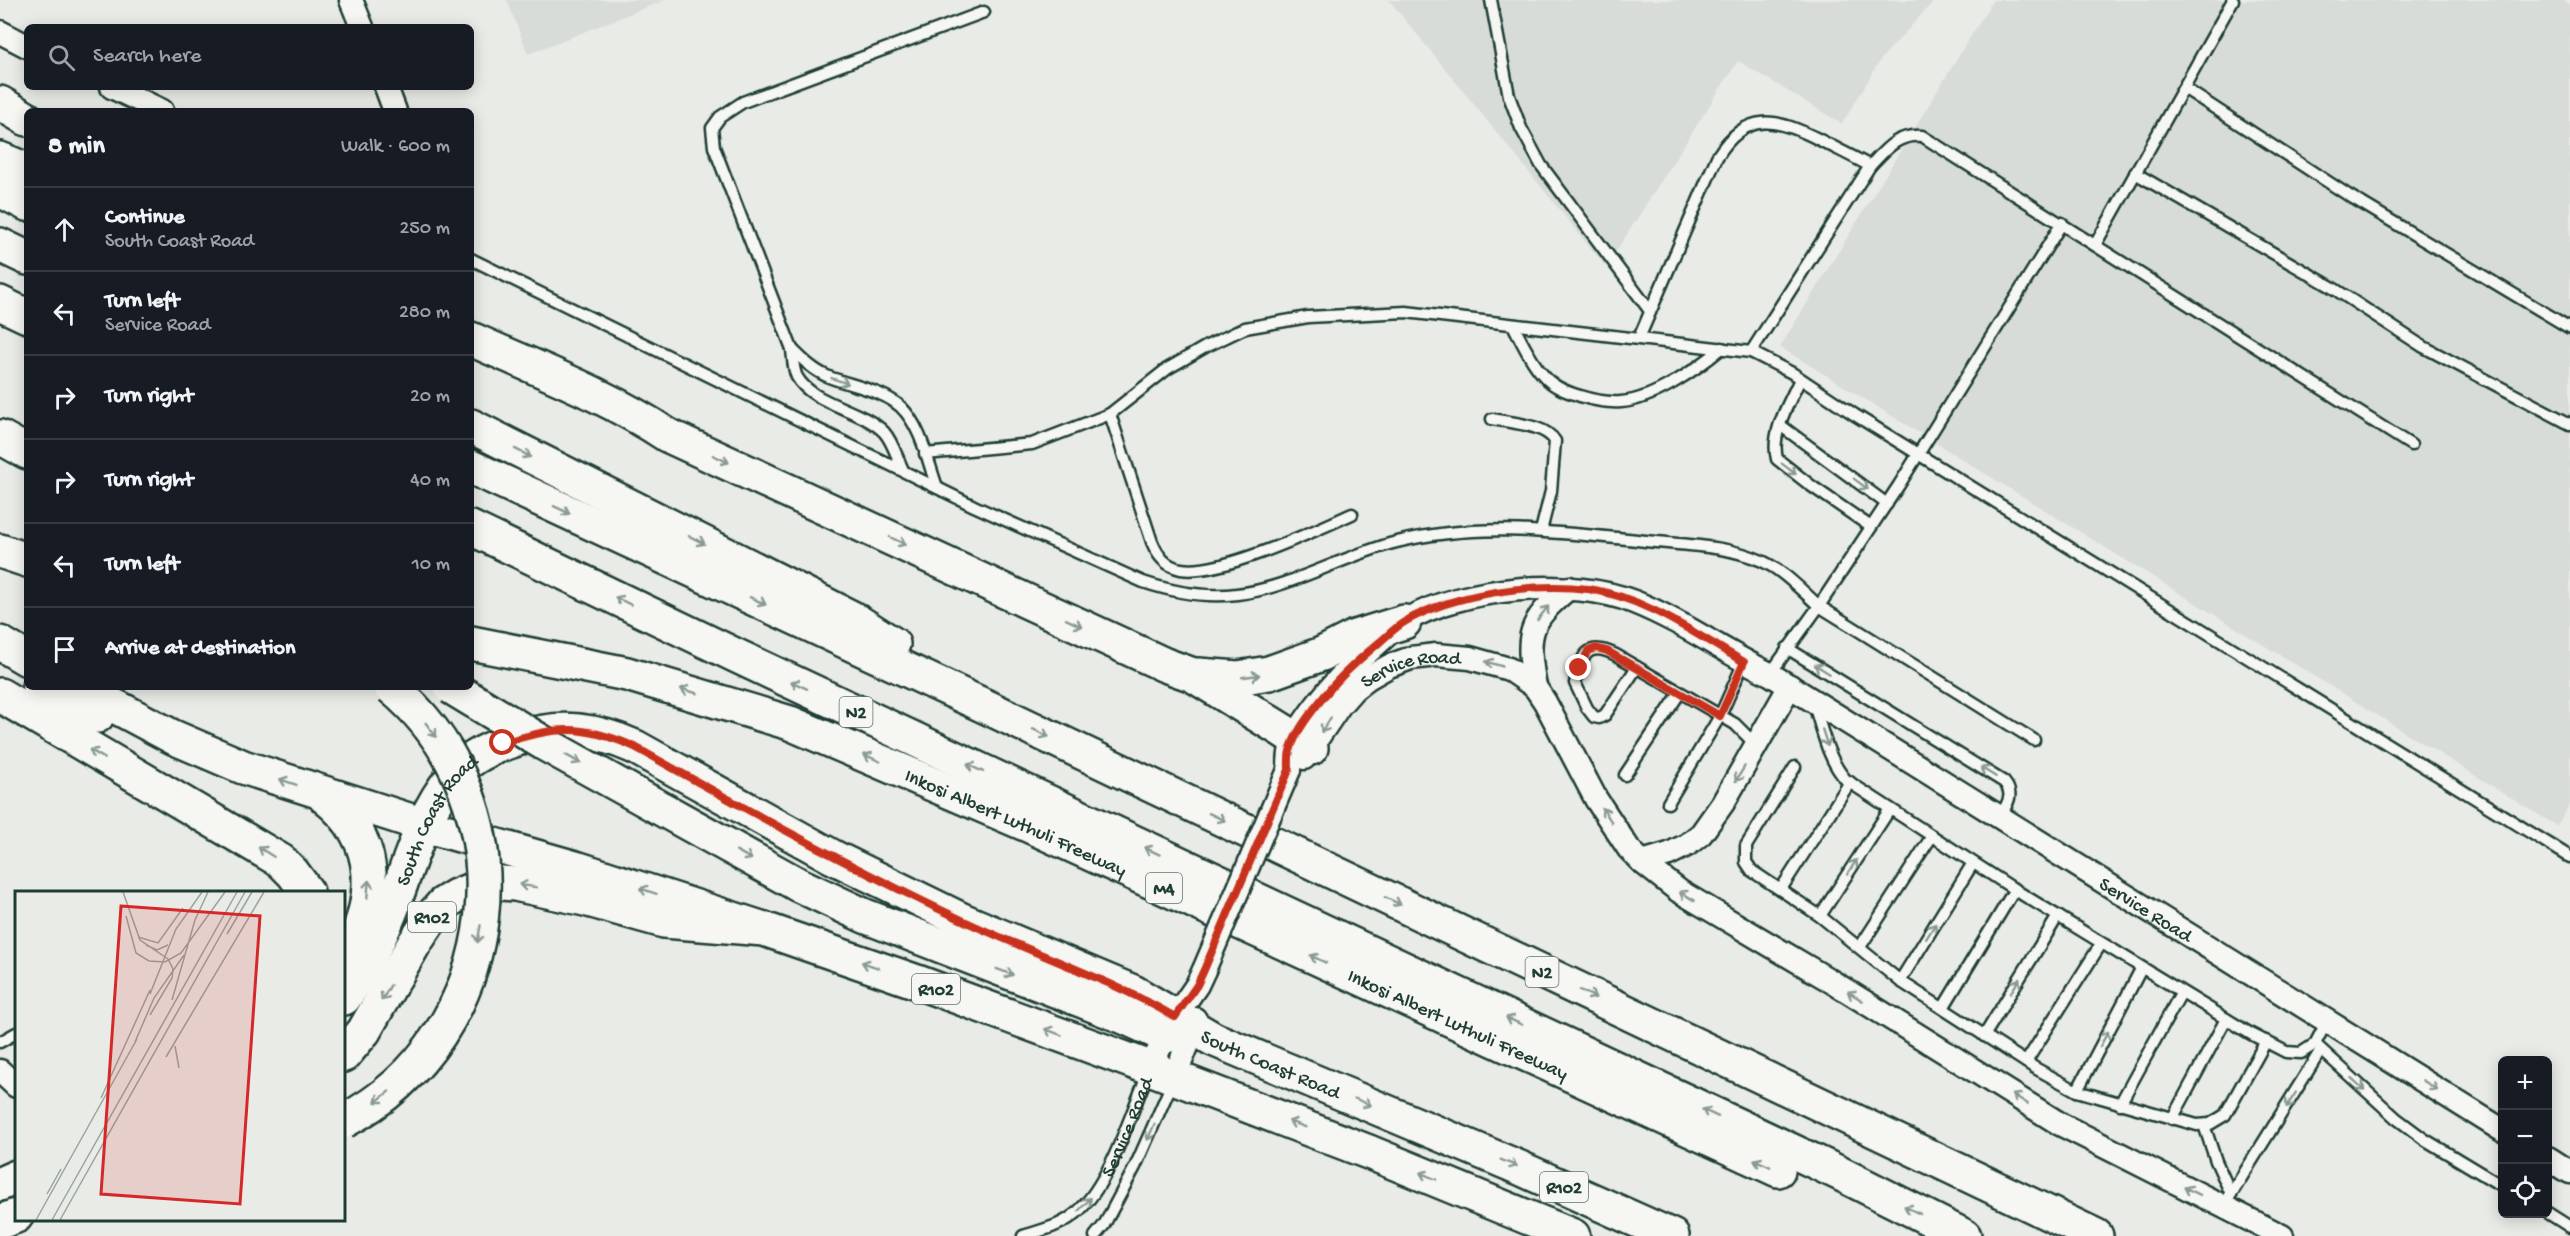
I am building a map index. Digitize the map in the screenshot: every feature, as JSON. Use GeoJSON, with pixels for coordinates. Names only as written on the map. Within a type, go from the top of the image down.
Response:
{"type":"FeatureCollection","features":[{"type":"Feature","properties":{"kind":"main road"},"geometry":{"type":"LineString","coordinates":[[0,104],[24,117]]}},
{"type":"Feature","properties":{"kind":"main road"},"geometry":{"type":"LineString","coordinates":[[0,159],[24,170]]}},
{"type":"Feature","properties":{"kind":"main road"},"geometry":{"type":"LineString","coordinates":[[0,190],[24,202]]}},
{"type":"Feature","properties":{"kind":"main road"},"geometry":{"type":"LineString","coordinates":[[0,245],[24,257]]}},
{"type":"Feature","properties":{"kind":"main road"},"geometry":{"type":"LineString","coordinates":[[0,303],[24,315]]}},
{"type":"Feature","properties":{"kind":"main road"},"geometry":{"type":"LineString","coordinates":[[474,340],[612,403],[667,435],[1165,666],[1193,675],[1238,678],[1269,673],[1322,654],[1355,638],[1404,622]]}},
{"type":"Feature","properties":{"kind":"main road"},"geometry":{"type":"LineString","coordinates":[[474,359],[624,422],[667,435]]}},
{"type":"Feature","properties":{"kind":"main road"},"geometry":{"type":"LineString","coordinates":[[474,428],[852,618],[901,648],[988,708]]}},
{"type":"Feature","properties":{"kind":"main road"},"geometry":{"type":"LineString","coordinates":[[0,436],[24,450]]}},
{"type":"Feature","properties":{"kind":"main road","name":"N2"},"geometry":{"type":"LineString","coordinates":[[474,468],[988,708],[2096,1236]]}},
{"type":"Feature","properties":{"kind":"main road","name":"N2"},"geometry":{"type":"LineString","coordinates":[[474,529],[782,677],[1839,1173],[1965,1236]]}},
{"type":"Feature","properties":{"kind":"main road"},"geometry":{"type":"LineString","coordinates":[[0,552],[24,559]]}},
{"type":"Feature","properties":{"kind":"main road"},"geometry":{"type":"LineString","coordinates":[[0,643],[24,656]]}},
{"type":"Feature","properties":{"kind":"main road","name":"Inkosi Albert Luthuli Freeway"},"geometry":{"type":"LineString","coordinates":[[474,644],[627,674],[790,723],[1038,830],[1769,1166],[1803,1177],[1839,1173]]}},
{"type":"Feature","properties":{"kind":"main road"},"geometry":{"type":"LineString","coordinates":[[0,666],[24,679]]}},
{"type":"Feature","properties":{"kind":"main road"},"geometry":{"type":"LineString","coordinates":[[1193,675],[1299,752]]}},
{"type":"Feature","properties":{"kind":"main road"},"geometry":{"type":"LineString","coordinates":[[45,690],[116,724],[173,737]]}},
{"type":"Feature","properties":{"kind":"main road"},"geometry":{"type":"LineString","coordinates":[[85,690],[173,737],[243,767],[320,793],[579,869],[764,928]]}},
{"type":"Feature","properties":{"kind":"main road"},"geometry":{"type":"LineString","coordinates":[[345,1121],[389,1092],[415,1067],[437,1039],[458,1002],[469,976],[480,936],[483,910],[484,880],[479,837],[473,812],[460,778],[424,721],[394,690]]}},
{"type":"Feature","properties":{"kind":"main road"},"geometry":{"type":"LineString","coordinates":[[456,690],[545,744],[797,884],[866,916],[1122,1016],[1178,1027]]}},
{"type":"Feature","properties":{"kind":"main road"},"geometry":{"type":"LineString","coordinates":[[0,695],[281,861],[306,891]]}},
{"type":"Feature","properties":{"kind":"main road","name":"South Coast Road"},"geometry":{"type":"LineString","coordinates":[[345,996],[389,916],[424,825],[444,789],[457,774],[473,759],[503,743],[553,729],[611,736],[635,747],[833,857],[962,920],[1133,992],[1178,1027],[1521,1168],[1672,1236]]}},
{"type":"Feature","properties":{"kind":"main road"},"geometry":{"type":"LineString","coordinates":[[320,793],[338,807],[354,826],[365,850],[369,870],[370,889],[363,921],[345,962]]}},
{"type":"Feature","properties":{"kind":"main road","name":"R102"},"geometry":{"type":"LineString","coordinates":[[345,1054],[364,1031],[434,914],[456,896],[476,888],[501,883],[515,884],[585,899],[664,921],[764,928],[1162,1073],[1371,1153],[1573,1236]]}},
{"type":"Feature","properties":{"kind":"main road"},"geometry":{"type":"LineString","coordinates":[[0,1184],[15,1177]]}},
{"type":"Feature","properties":{"kind":"main road"},"geometry":{"type":"LineString","coordinates":[[0,1222],[15,1216]]}},
{"type":"Feature","properties":{"kind":"street"},"geometry":{"type":"LineString","coordinates":[[351,0],[361,24]]}},
{"type":"Feature","properties":{"kind":"street"},"geometry":{"type":"LineString","coordinates":[[0,32],[24,44]]}},
{"type":"Feature","properties":{"kind":"street"},"geometry":{"type":"LineString","coordinates":[[118,90],[156,108]]}},
{"type":"Feature","properties":{"kind":"street"},"geometry":{"type":"LineString","coordinates":[[387,90],[394,108]]}},
{"type":"Feature","properties":{"kind":"street","name":"Service Road"},"geometry":{"type":"LineString","coordinates":[[1162,1073],[1178,1027],[1299,752],[1314,709],[1341,675],[1404,622],[1426,611],[1494,593],[1550,587],[1588,589],[1633,601],[1770,674],[2498,1128]]}},
{"type":"Feature","properties":{"kind":"street","name":"Service Road"},"geometry":{"type":"LineString","coordinates":[[1534,687],[1529,647],[1531,632],[1546,607],[1569,588]]}},
{"type":"Feature","properties":{"kind":"street","name":"Service Road"},"geometry":{"type":"LineString","coordinates":[[1299,752],[1353,690],[1389,666],[1411,658],[1436,654],[1489,662],[1509,669],[1534,687],[1556,721],[1596,799],[1629,849],[1679,891],[1841,987],[2060,1124],[2227,1200],[2282,1236]]}},
{"type":"Feature","properties":{"kind":"street"},"geometry":{"type":"LineString","coordinates":[[1642,862],[1669,854],[1687,845],[1701,834],[1723,803],[1790,686]]}},
{"type":"Feature","properties":{"kind":"street"},"geometry":{"type":"LineString","coordinates":[[0,1071],[15,1085]]}},
{"type":"Feature","properties":{"kind":"street"},"geometry":{"type":"LineString","coordinates":[[2552,1161],[2570,1172]]}},
{"type":"Feature","properties":{"kind":"lane"},"geometry":{"type":"LineString","coordinates":[[1491,0],[1509,96],[1521,128],[1541,165],[1650,311]]}},
{"type":"Feature","properties":{"kind":"lane"},"geometry":{"type":"LineString","coordinates":[[2095,244],[2233,0]]}},
{"type":"Feature","properties":{"kind":"lane"},"geometry":{"type":"LineString","coordinates":[[903,470],[888,438],[877,426],[851,410],[821,397],[806,387],[796,374],[792,349],[712,141],[714,123],[743,102],[984,12]]}},
{"type":"Feature","properties":{"kind":"lane"},"geometry":{"type":"LineString","coordinates":[[2184,88],[2348,195],[2570,328]]}},
{"type":"Feature","properties":{"kind":"lane"},"geometry":{"type":"LineString","coordinates":[[1639,338],[1717,157],[1733,135],[1744,127],[1768,122],[1794,127],[1870,166]]}},
{"type":"Feature","properties":{"kind":"lane"},"geometry":{"type":"LineString","coordinates":[[1751,352],[1870,166],[1896,140],[1912,135],[1922,136],[2410,445]]}},
{"type":"Feature","properties":{"kind":"lane"},"geometry":{"type":"LineString","coordinates":[[2135,173],[2330,286],[2422,346],[2570,424]]}},
{"type":"Feature","properties":{"kind":"lane"},"geometry":{"type":"LineString","coordinates":[[1770,674],[1819,606],[1887,504],[2062,223]]}},
{"type":"Feature","properties":{"kind":"lane"},"geometry":{"type":"LineString","coordinates":[[474,260],[937,488],[1143,582],[1192,593],[1238,594],[1259,589],[1352,555],[1398,542],[1492,529],[1541,531],[1708,547],[1743,554],[1785,575],[1819,606],[2034,740]]}},
{"type":"Feature","properties":{"kind":"lane"},"geometry":{"type":"LineString","coordinates":[[925,454],[1032,444],[1072,431],[1110,414],[1167,369],[1207,346],[1245,328],[1279,321],[1406,312],[1751,352],[1800,379],[2570,857]]}},
{"type":"Feature","properties":{"kind":"lane"},"geometry":{"type":"LineString","coordinates":[[1513,325],[1532,360],[1547,380],[1564,390],[1600,401],[1620,402],[1643,396],[1696,368],[1722,348]]}},
{"type":"Feature","properties":{"kind":"lane"},"geometry":{"type":"LineString","coordinates":[[792,349],[814,369],[827,376],[880,395],[901,407],[909,416],[937,488]]}},
{"type":"Feature","properties":{"kind":"lane"},"geometry":{"type":"LineString","coordinates":[[1800,379],[1780,424],[1775,446],[1776,455],[1780,462],[1871,527]]}},
{"type":"Feature","properties":{"kind":"lane"},"geometry":{"type":"LineString","coordinates":[[1110,414],[1155,548],[1160,559],[1170,566],[1193,570],[1236,560],[1286,543],[1352,514]]}},
{"type":"Feature","properties":{"kind":"lane"},"geometry":{"type":"LineString","coordinates":[[1492,419],[1540,429],[1552,436],[1555,441],[1551,491],[1541,531]]}},
{"type":"Feature","properties":{"kind":"lane"},"geometry":{"type":"LineString","coordinates":[[1780,424],[1887,504]]}},
{"type":"Feature","properties":{"kind":"lane"},"geometry":{"type":"LineString","coordinates":[[1787,648],[2004,782],[2009,790],[2010,798],[2000,817]]}},
{"type":"Feature","properties":{"kind":"lane"},"geometry":{"type":"LineString","coordinates":[[1636,668],[1605,716],[1598,718],[1591,714],[1575,687],[1587,652],[1591,649],[1602,649],[1636,668],[1679,693],[1735,724],[1757,746]]}},
{"type":"Feature","properties":{"kind":"lane"},"geometry":{"type":"LineString","coordinates":[[1668,802],[1720,716],[1744,662]]}},
{"type":"Feature","properties":{"kind":"lane"},"geometry":{"type":"LineString","coordinates":[[1625,775],[1679,693]]}},
{"type":"Feature","properties":{"kind":"lane"},"geometry":{"type":"LineString","coordinates":[[1814,701],[1835,765],[1850,782],[2100,944],[2226,1019],[2286,1052],[2297,1054],[2318,1047]]}},
{"type":"Feature","properties":{"kind":"lane"},"geometry":{"type":"LineString","coordinates":[[1795,767],[1745,850],[1746,862],[1752,870],[1820,916],[1900,981],[2026,1062],[2077,1091],[2172,1119],[2204,1125],[2217,1121],[2225,1115],[2266,1041]]}},
{"type":"Feature","properties":{"kind":"lane"},"geometry":{"type":"LineString","coordinates":[[1781,890],[1850,782]]}},
{"type":"Feature","properties":{"kind":"lane"},"geometry":{"type":"LineString","coordinates":[[1820,916],[1890,809]]}},
{"type":"Feature","properties":{"kind":"lane"},"geometry":{"type":"LineString","coordinates":[[1860,947],[1932,836]]}},
{"type":"Feature","properties":{"kind":"lane"},"geometry":{"type":"LineString","coordinates":[[1900,981],[1973,863]]}},
{"type":"Feature","properties":{"kind":"lane"},"geometry":{"type":"LineString","coordinates":[[1943,1008],[2014,889]]}},
{"type":"Feature","properties":{"kind":"lane"},"geometry":{"type":"LineString","coordinates":[[1984,1036],[2058,916]]}},
{"type":"Feature","properties":{"kind":"lane"},"geometry":{"type":"LineString","coordinates":[[2026,1062],[2100,944]]}},
{"type":"Feature","properties":{"kind":"lane"},"geometry":{"type":"LineString","coordinates":[[2077,1091],[2141,969]]}},
{"type":"Feature","properties":{"kind":"lane"},"geometry":{"type":"LineString","coordinates":[[2120,1104],[2181,993]]}},
{"type":"Feature","properties":{"kind":"lane"},"geometry":{"type":"LineString","coordinates":[[2172,1119],[2226,1019]]}},
{"type":"Feature","properties":{"kind":"lane"},"geometry":{"type":"LineString","coordinates":[[2227,1200],[2318,1047],[2327,1021]]}},
{"type":"Feature","properties":{"kind":"lane"},"geometry":{"type":"LineString","coordinates":[[0,1042],[15,1034]]}},
{"type":"Feature","properties":{"kind":"lane"},"geometry":{"type":"LineString","coordinates":[[2318,1047],[2396,1118],[2424,1139],[2498,1184]]}},
{"type":"Feature","properties":{"kind":"lane","name":"Service Road"},"geometry":{"type":"LineString","coordinates":[[1023,1236],[1061,1223],[1082,1208],[1103,1179],[1162,1073]]}},
{"type":"Feature","properties":{"kind":"lane","name":"Service Road"},"geometry":{"type":"LineString","coordinates":[[1095,1236],[1104,1225],[1135,1167],[1162,1073]]}},
{"type":"Feature","properties":{"kind":"lane"},"geometry":{"type":"LineString","coordinates":[[2204,1125],[2227,1200]]}},
{"type":"Feature","properties":{"kind":"lane"},"geometry":{"type":"LineString","coordinates":[[2552,1216],[2570,1227]]}},
{"type":"Feature","properties":{"kind":"shaded area"},"geometry":{"type":"Polygon","coordinates":[[[507,0],[665,0],[528,54],[507,0]]]}},
{"type":"Feature","properties":{"kind":"shaded area"},"geometry":{"type":"Polygon","coordinates":[[[1389,0],[1935,0],[1881,59],[1842,124],[1738,61],[1606,267],[1389,0]]]}},
{"type":"Feature","properties":{"kind":"shaded area"},"geometry":{"type":"Polygon","coordinates":[[[1993,0],[2563,0],[2570,5],[2570,804],[2557,826],[1780,347],[1993,0]]]}},
{"type":"Feature","properties":{"kind":"route"},"geometry":{"type":"LineString","coordinates":[[503,743],[553,729],[611,736],[635,747],[833,857],[962,920],[1133,992],[1175,1017],[1197,985],[1204,970],[1289,770],[1290,748],[1295,738],[1341,675],[1404,622],[1426,611],[1504,591],[1550,587],[1588,589],[1633,601],[1655,611],[1744,662],[1720,716],[1602,649],[1596,648],[1588,651],[1579,668]]}}]}
